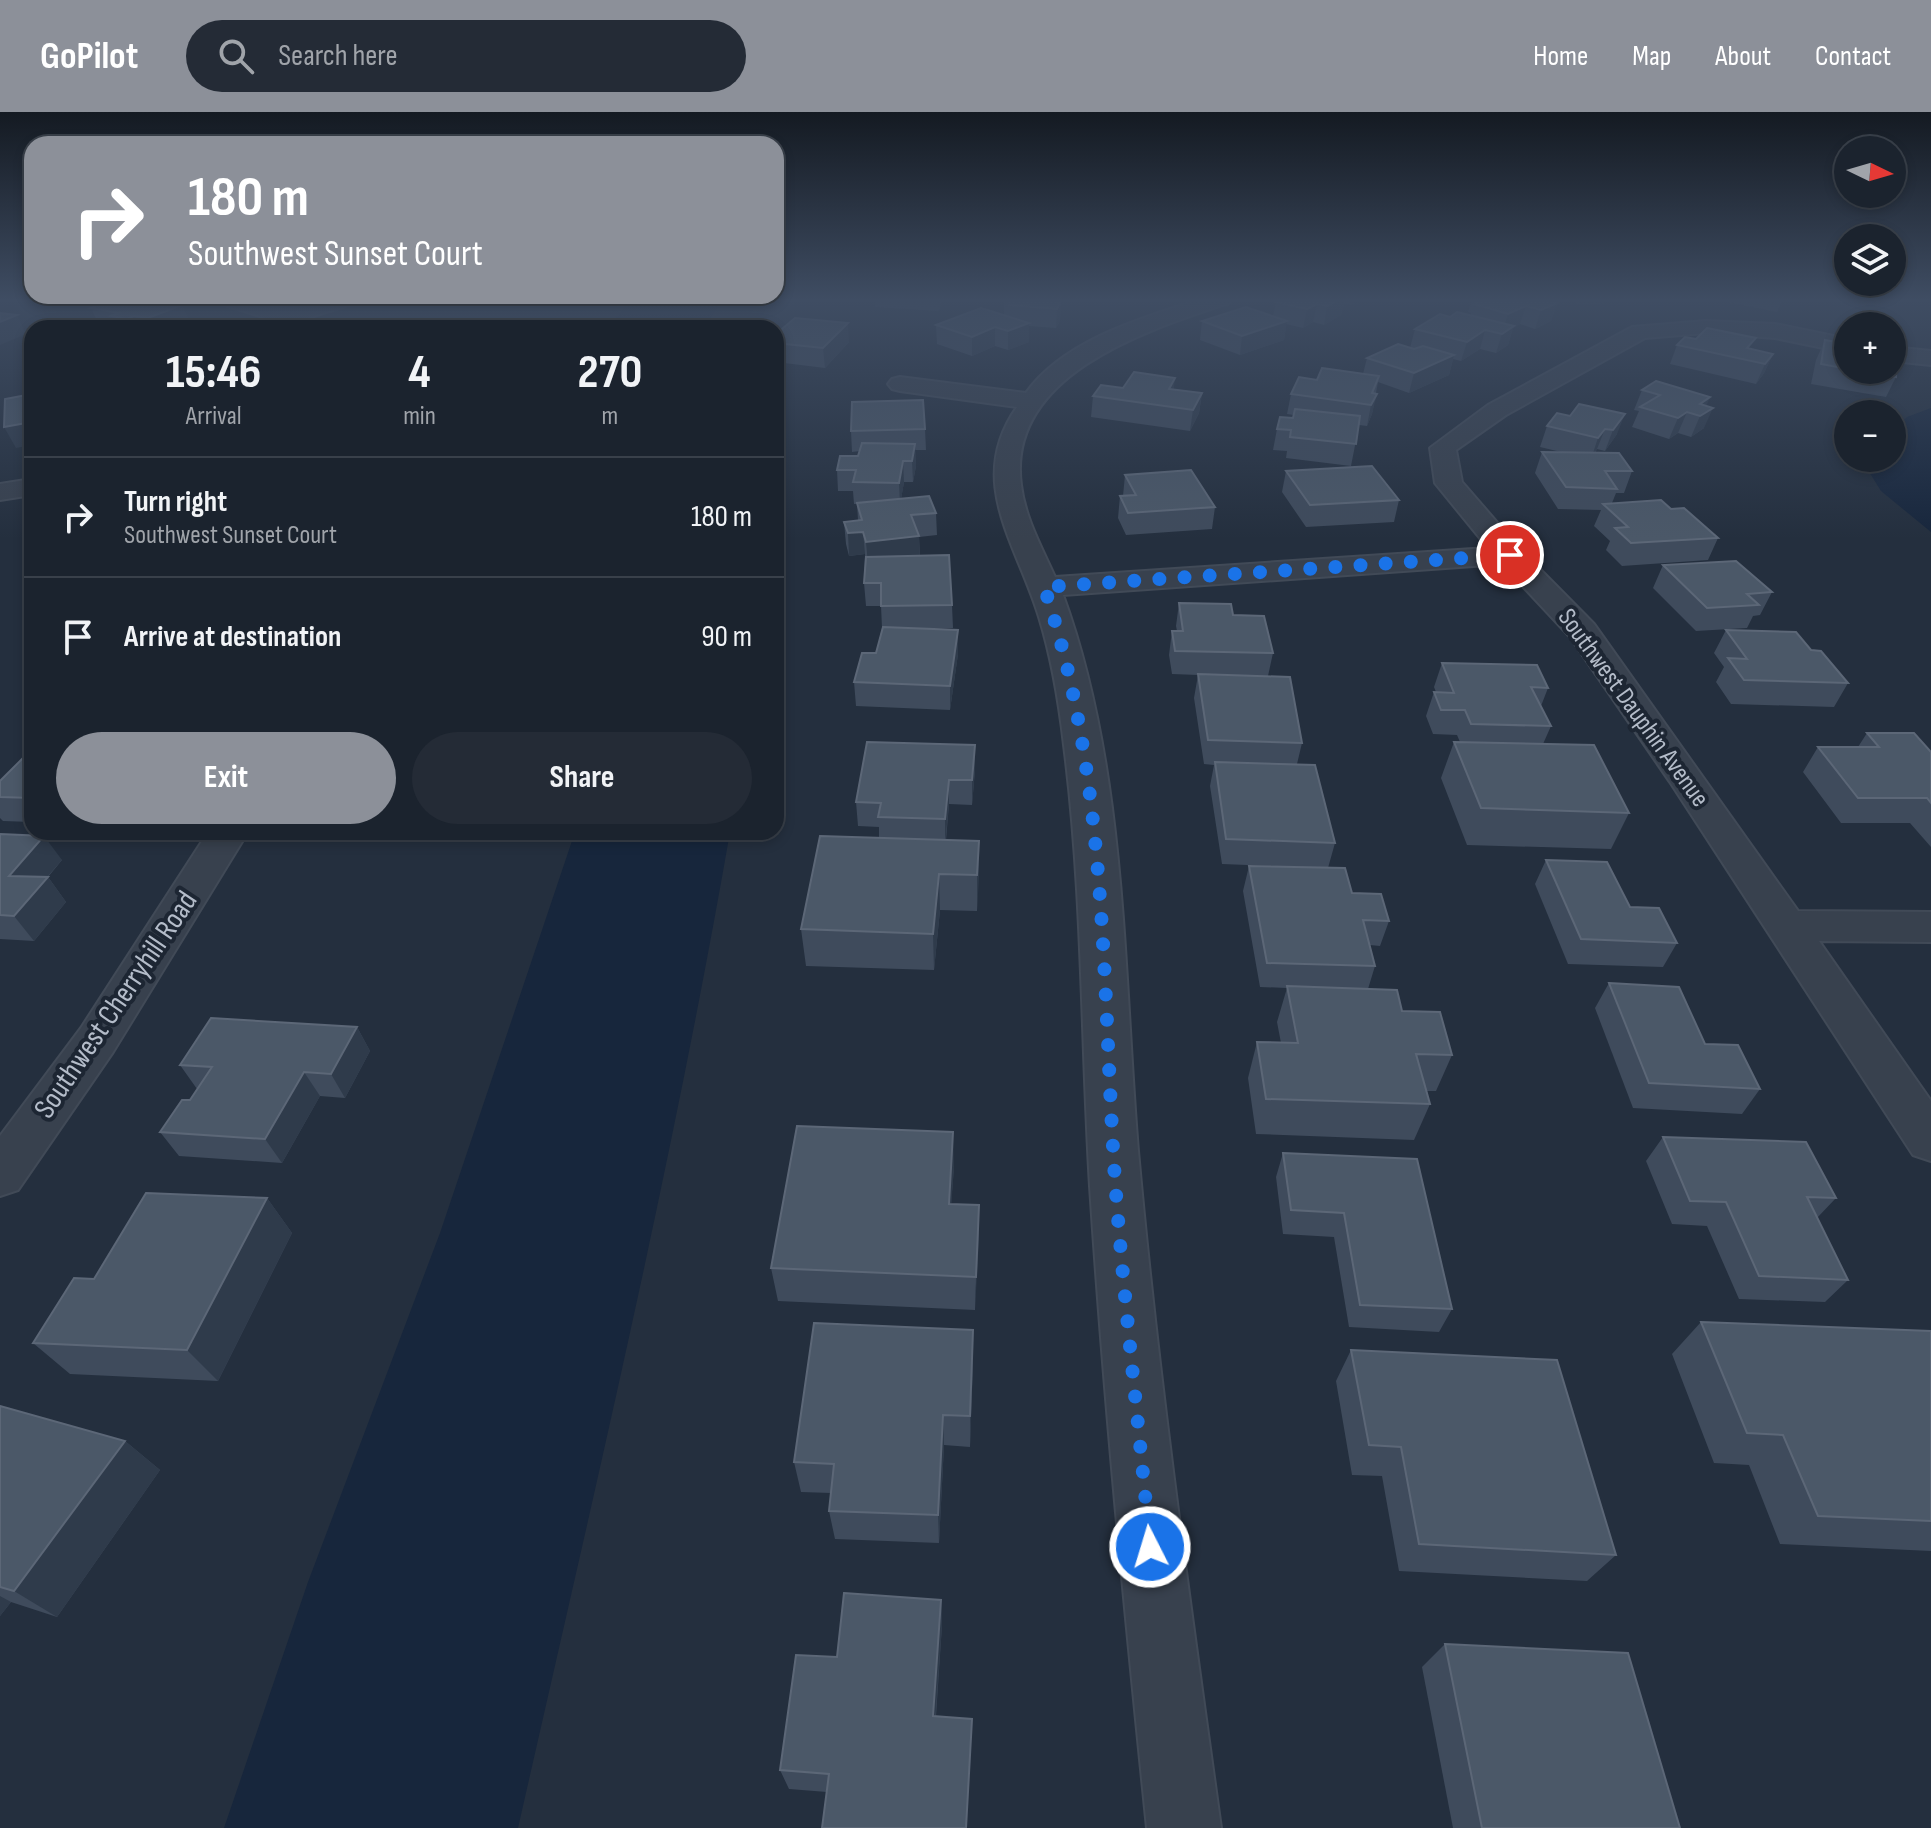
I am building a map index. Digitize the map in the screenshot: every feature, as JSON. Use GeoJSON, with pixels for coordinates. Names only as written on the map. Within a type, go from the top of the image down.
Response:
{"type":"FeatureCollection","features":[{"type":"Feature","properties":{"kind":"street"},"geometry":{"type":"LineString","coordinates":[[1054,379],[1030,401],[1013,436],[1006,475],[1026,546],[1066,651],[1077,707],[1101,908],[1117,1197],[1150,1547],[1184,1828]]}},
{"type":"Feature","properties":{"kind":"street","name":"Southwest Dauphin Avenue"},"geometry":{"type":"LineString","coordinates":[[1554,379],[1497,410],[1443,448],[1449,483],[1510,555],[1583,631],[1931,1141]]}},
{"type":"Feature","properties":{"kind":"street"},"geometry":{"type":"LineString","coordinates":[[900,384],[1030,401]]}},
{"type":"Feature","properties":{"kind":"street"},"geometry":{"type":"LineString","coordinates":[[0,492],[24,488]]}},
{"type":"Feature","properties":{"kind":"street"},"geometry":{"type":"LineString","coordinates":[[1044,587],[1510,555]]}},
{"type":"Feature","properties":{"kind":"street","name":"Southwest Cherryhill Road"},"geometry":{"type":"LineString","coordinates":[[0,1175],[97,1040],[223,840]]}},
{"type":"Feature","properties":{"kind":"street"},"geometry":{"type":"LineString","coordinates":[[1784,926],[1931,927]]}},
{"type":"Feature","properties":{"kind":"water"},"geometry":{"type":"Polygon","coordinates":[[[1931,408],[1931,532],[1881,491],[1869,472],[1906,472],[1907,417],[1931,408]]]}},
{"type":"Feature","properties":{"kind":"water"},"geometry":{"type":"Polygon","coordinates":[[[572,840],[729,840],[657,1207],[518,1828],[224,1828],[308,1582],[440,1233],[572,840]]]}},
{"type":"Feature","properties":{"kind":"building"},"geometry":{"type":"Polygon","coordinates":[[[1129,379],[1174,379],[1169,389],[1202,393],[1193,410],[1093,396],[1101,385],[1123,388],[1129,379]]]}},
{"type":"Feature","properties":{"kind":"building"},"geometry":{"type":"Polygon","coordinates":[[[1298,379],[1378,379],[1372,393],[1377,394],[1371,405],[1291,394],[1298,379]]]}},
{"type":"Feature","properties":{"kind":"building"},"geometry":{"type":"Polygon","coordinates":[[[1656,381],[1710,397],[1700,404],[1713,408],[1700,416],[1687,412],[1678,418],[1640,407],[1660,395],[1642,390],[1656,381]]]}},
{"type":"Feature","properties":{"kind":"building"},"geometry":{"type":"Polygon","coordinates":[[[24,395],[24,423],[4,427],[5,399],[24,395]]]}},
{"type":"Feature","properties":{"kind":"building"},"geometry":{"type":"Polygon","coordinates":[[[923,400],[925,429],[851,431],[852,402],[923,400]]]}},
{"type":"Feature","properties":{"kind":"building"},"geometry":{"type":"Polygon","coordinates":[[[1579,404],[1625,414],[1613,430],[1605,429],[1598,438],[1547,426],[1557,413],[1570,416],[1579,404]]]}},
{"type":"Feature","properties":{"kind":"building"},"geometry":{"type":"Polygon","coordinates":[[[1295,409],[1360,416],[1356,444],[1290,437],[1291,430],[1277,429],[1280,417],[1293,418],[1295,409]]]}},
{"type":"Feature","properties":{"kind":"building"},"geometry":{"type":"Polygon","coordinates":[[[862,443],[915,444],[912,461],[903,461],[899,483],[853,482],[856,470],[837,470],[840,456],[858,456],[862,443]]]}},
{"type":"Feature","properties":{"kind":"building"},"geometry":{"type":"Polygon","coordinates":[[[1542,452],[1619,453],[1632,471],[1605,471],[1617,489],[1566,487],[1542,452]]]}},
{"type":"Feature","properties":{"kind":"building"},"geometry":{"type":"Polygon","coordinates":[[[1372,466],[1399,500],[1310,505],[1286,471],[1372,466]]]}},
{"type":"Feature","properties":{"kind":"building"},"geometry":{"type":"Polygon","coordinates":[[[1191,470],[1215,507],[1128,513],[1120,496],[1136,495],[1125,475],[1191,470]]]}},
{"type":"Feature","properties":{"kind":"building"},"geometry":{"type":"Polygon","coordinates":[[[929,496],[936,513],[911,515],[919,536],[866,542],[863,532],[848,533],[844,522],[862,520],[857,503],[929,496]]]}},
{"type":"Feature","properties":{"kind":"building"},"geometry":{"type":"Polygon","coordinates":[[[1661,500],[1671,509],[1684,508],[1718,538],[1631,543],[1615,528],[1628,527],[1603,504],[1661,500]]]}},
{"type":"Feature","properties":{"kind":"building"},"geometry":{"type":"Polygon","coordinates":[[[949,555],[952,605],[881,606],[881,583],[864,583],[866,557],[949,555]]]}},
{"type":"Feature","properties":{"kind":"building"},"geometry":{"type":"Polygon","coordinates":[[[1736,561],[1772,592],[1747,594],[1759,605],[1707,608],[1663,565],[1736,561]]]}},
{"type":"Feature","properties":{"kind":"building"},"geometry":{"type":"Polygon","coordinates":[[[1179,603],[1231,604],[1233,615],[1264,616],[1273,653],[1175,651],[1172,631],[1183,631],[1179,603]]]}},
{"type":"Feature","properties":{"kind":"building"},"geometry":{"type":"Polygon","coordinates":[[[883,627],[958,630],[950,686],[854,682],[862,653],[876,653],[883,627]]]}},
{"type":"Feature","properties":{"kind":"building"},"geometry":{"type":"Polygon","coordinates":[[[1726,630],[1796,632],[1811,650],[1821,651],[1848,683],[1744,680],[1728,658],[1747,659],[1726,630]]]}},
{"type":"Feature","properties":{"kind":"building"},"geometry":{"type":"Polygon","coordinates":[[[1442,663],[1537,665],[1548,688],[1531,687],[1551,726],[1471,724],[1465,710],[1441,710],[1434,692],[1454,693],[1442,663]]]}},
{"type":"Feature","properties":{"kind":"building"},"geometry":{"type":"Polygon","coordinates":[[[1198,674],[1290,677],[1302,743],[1208,740],[1198,674]]]}},
{"type":"Feature","properties":{"kind":"building"},"geometry":{"type":"Polygon","coordinates":[[[1867,733],[1914,733],[1931,752],[1931,803],[1927,798],[1858,798],[1818,747],[1879,747],[1867,733]]]}},
{"type":"Feature","properties":{"kind":"building"},"geometry":{"type":"Polygon","coordinates":[[[867,742],[975,745],[972,780],[949,780],[945,819],[878,817],[881,803],[856,802],[867,742]]]}},
{"type":"Feature","properties":{"kind":"building"},"geometry":{"type":"Polygon","coordinates":[[[1454,742],[1594,745],[1629,813],[1481,808],[1454,742]]]}},
{"type":"Feature","properties":{"kind":"building"},"geometry":{"type":"Polygon","coordinates":[[[24,757],[24,798],[0,797],[0,781],[24,757]]]}},
{"type":"Feature","properties":{"kind":"building"},"geometry":{"type":"Polygon","coordinates":[[[1215,762],[1315,765],[1335,843],[1226,839],[1215,762]]]}},
{"type":"Feature","properties":{"kind":"building"},"geometry":{"type":"Polygon","coordinates":[[[0,834],[24,835],[24,840],[40,840],[9,876],[48,877],[14,916],[0,915],[0,834]]]}},
{"type":"Feature","properties":{"kind":"building"},"geometry":{"type":"Polygon","coordinates":[[[820,836],[979,841],[977,875],[939,874],[933,934],[801,929],[820,836]]]}},
{"type":"Feature","properties":{"kind":"building"},"geometry":{"type":"Polygon","coordinates":[[[1546,860],[1607,862],[1630,907],[1659,908],[1677,943],[1581,939],[1546,860]]]}},
{"type":"Feature","properties":{"kind":"building"},"geometry":{"type":"Polygon","coordinates":[[[1249,866],[1345,868],[1352,893],[1381,894],[1389,921],[1363,920],[1375,966],[1267,963],[1249,866]]]}},
{"type":"Feature","properties":{"kind":"building"},"geometry":{"type":"Polygon","coordinates":[[[1609,983],[1679,987],[1705,1044],[1738,1045],[1760,1089],[1649,1083],[1609,983]]]}},
{"type":"Feature","properties":{"kind":"building"},"geometry":{"type":"Polygon","coordinates":[[[1287,986],[1397,990],[1402,1011],[1440,1012],[1452,1055],[1416,1054],[1430,1104],[1266,1099],[1257,1042],[1298,1043],[1287,986]]]}},
{"type":"Feature","properties":{"kind":"building"},"geometry":{"type":"Polygon","coordinates":[[[211,1018],[357,1027],[331,1074],[304,1072],[265,1139],[160,1132],[182,1100],[190,1100],[212,1067],[180,1065],[211,1018]]]}},
{"type":"Feature","properties":{"kind":"building"},"geometry":{"type":"Polygon","coordinates":[[[797,1126],[953,1132],[949,1204],[979,1205],[976,1277],[771,1268],[797,1126]]]}},
{"type":"Feature","properties":{"kind":"building"},"geometry":{"type":"Polygon","coordinates":[[[1663,1137],[1806,1142],[1836,1198],[1807,1197],[1848,1280],[1759,1276],[1726,1202],[1690,1201],[1663,1137]]]}},
{"type":"Feature","properties":{"kind":"building"},"geometry":{"type":"Polygon","coordinates":[[[1283,1153],[1417,1159],[1452,1309],[1360,1305],[1344,1213],[1291,1210],[1283,1153]]]}},
{"type":"Feature","properties":{"kind":"building"},"geometry":{"type":"Polygon","coordinates":[[[146,1193],[267,1198],[187,1350],[33,1343],[74,1278],[94,1279],[146,1193]]]}},
{"type":"Feature","properties":{"kind":"building"},"geometry":{"type":"Polygon","coordinates":[[[1701,1322],[1931,1331],[1931,1521],[1818,1516],[1783,1435],[1747,1433],[1701,1322]]]}},
{"type":"Feature","properties":{"kind":"building"},"geometry":{"type":"Polygon","coordinates":[[[814,1323],[973,1330],[970,1416],[943,1415],[938,1515],[829,1511],[834,1464],[794,1462],[814,1323]]]}},
{"type":"Feature","properties":{"kind":"building"},"geometry":{"type":"Polygon","coordinates":[[[1351,1350],[1557,1360],[1616,1555],[1419,1544],[1401,1447],[1369,1445],[1351,1350]]]}},
{"type":"Feature","properties":{"kind":"building"},"geometry":{"type":"Polygon","coordinates":[[[0,1406],[125,1441],[14,1591],[0,1587],[0,1406]]]}},
{"type":"Feature","properties":{"kind":"building"},"geometry":{"type":"Polygon","coordinates":[[[844,1593],[941,1600],[933,1716],[972,1719],[966,1828],[822,1828],[829,1774],[780,1770],[796,1655],[837,1657],[844,1593]]]}},
{"type":"Feature","properties":{"kind":"building"},"geometry":{"type":"Polygon","coordinates":[[[1445,1644],[1628,1653],[1680,1828],[1482,1828],[1445,1644]]]}},
{"type":"Feature","properties":{"kind":"route"},"geometry":{"type":"LineString","coordinates":[[1150,1547],[1115,1181],[1101,908],[1077,707],[1066,651],[1044,587],[1510,555]]}}]}
